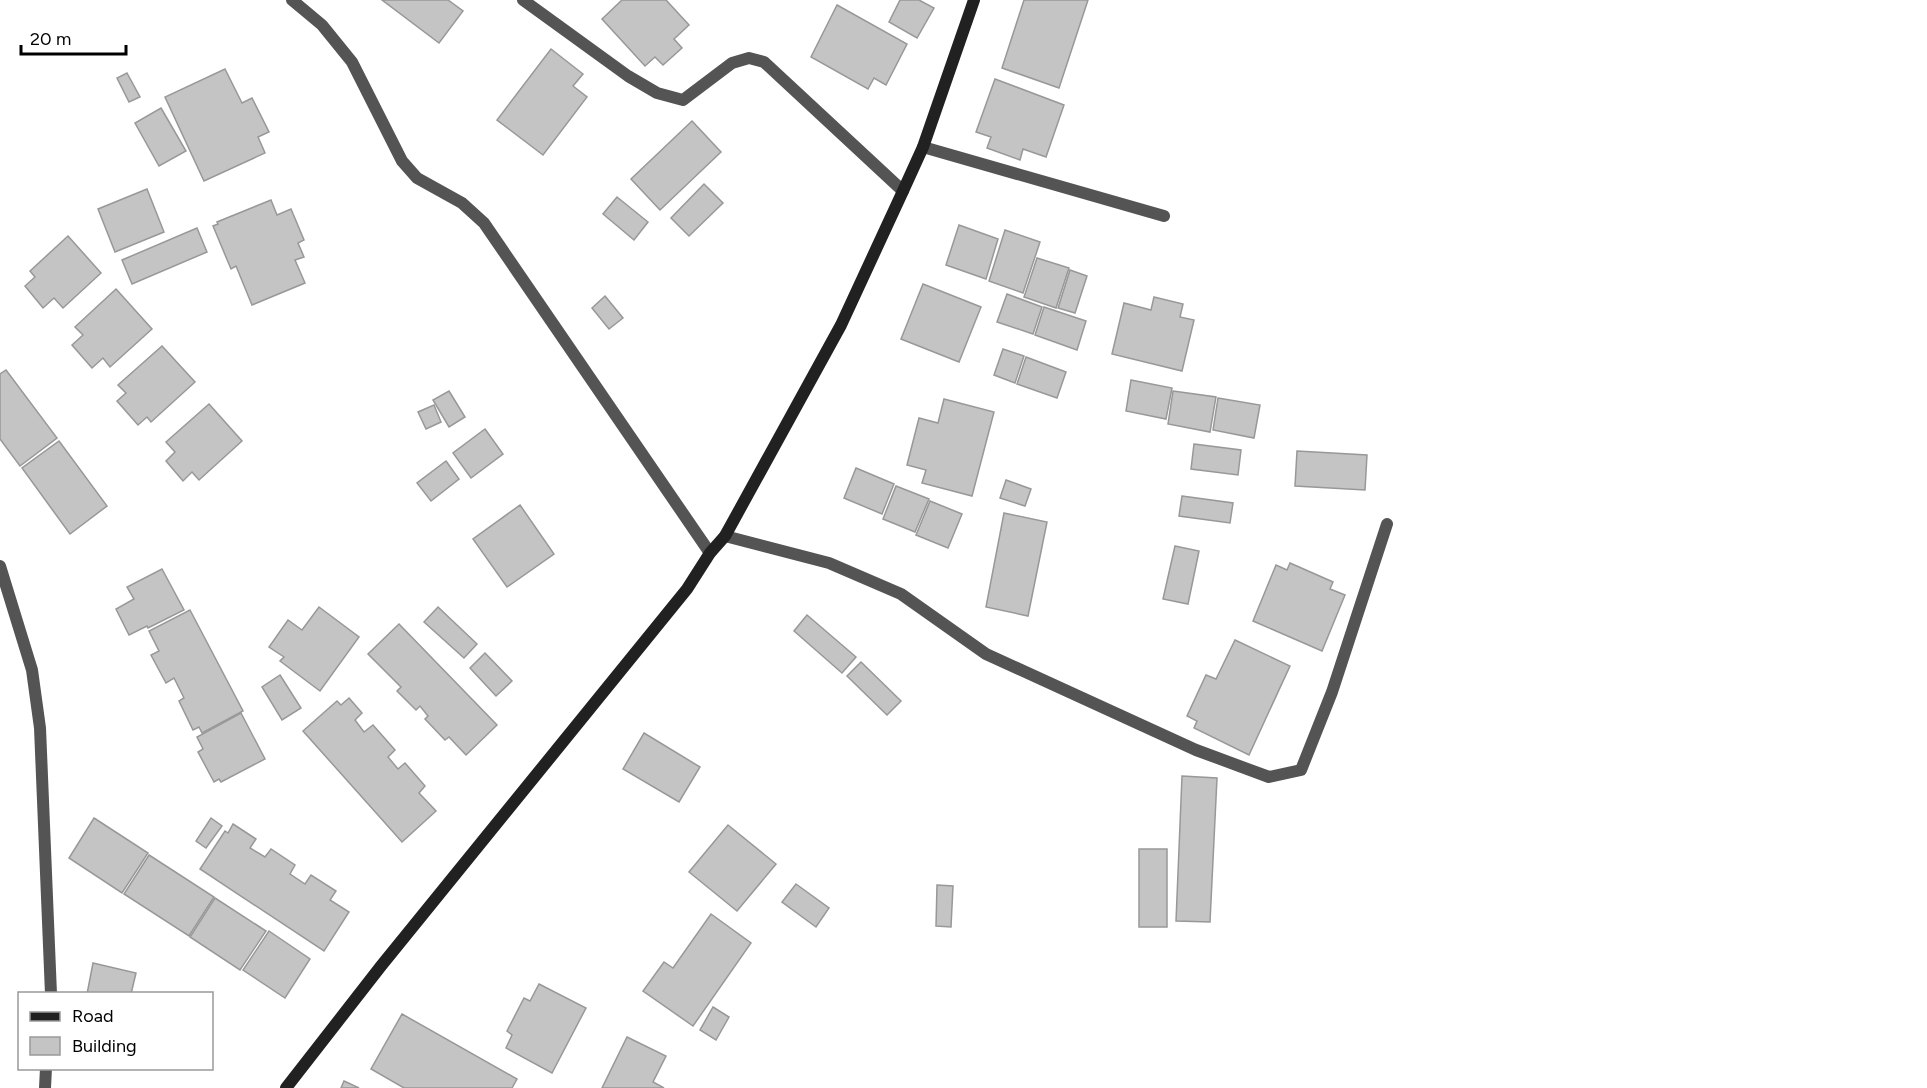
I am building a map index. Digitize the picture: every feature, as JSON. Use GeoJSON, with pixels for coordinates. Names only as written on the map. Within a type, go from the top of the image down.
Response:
{"type":"FeatureCollection","features":[{"type":"Feature","properties":{"kind":"street"},"geometry":{"type":"LineString","coordinates":[[292,0],[322,25],[352,62],[402,160],[417,178],[462,203],[484,223],[710,553]]}},
{"type":"Feature","properties":{"kind":"street"},"geometry":{"type":"LineString","coordinates":[[522,0],[628,76],[657,93],[683,100],[732,63],[750,58],[764,62],[903,191]]}},
{"type":"Feature","properties":{"kind":"street"},"geometry":{"type":"LineString","coordinates":[[285,1088],[687,589],[710,553],[725,536],[841,325],[923,147],[974,0]]}},
{"type":"Feature","properties":{"kind":"street"},"geometry":{"type":"LineString","coordinates":[[923,147],[1164,216]]}},
{"type":"Feature","properties":{"kind":"street"},"geometry":{"type":"LineString","coordinates":[[725,536],[829,563],[901,594],[986,654],[1196,750],[1269,777],[1301,770],[1332,692],[1387,524]]}},
{"type":"Feature","properties":{"kind":"street"},"geometry":{"type":"LineString","coordinates":[[0,566],[32,670],[40,728],[51,992]]}},
{"type":"Feature","properties":{"kind":"street"},"geometry":{"type":"LineString","coordinates":[[45,1088],[46,1070]]}},
{"type":"Feature","properties":{"kind":"building"},"geometry":{"type":"Polygon","coordinates":[[[382,0],[448,0],[463,11],[439,43],[382,0]]]}},
{"type":"Feature","properties":{"kind":"building"},"geometry":{"type":"Polygon","coordinates":[[[622,0],[666,0],[689,25],[674,39],[682,48],[663,65],[655,57],[645,66],[602,19],[622,0]]]}},
{"type":"Feature","properties":{"kind":"building"},"geometry":{"type":"Polygon","coordinates":[[[900,0],[919,0],[934,8],[917,38],[889,22],[900,0]]]}},
{"type":"Feature","properties":{"kind":"building"},"geometry":{"type":"Polygon","coordinates":[[[1024,0],[1088,0],[1059,88],[1002,68],[1024,0]]]}},
{"type":"Feature","properties":{"kind":"building"},"geometry":{"type":"Polygon","coordinates":[[[837,5],[907,44],[886,85],[874,78],[868,89],[811,57],[837,5]]]}},
{"type":"Feature","properties":{"kind":"building"},"geometry":{"type":"Polygon","coordinates":[[[551,49],[583,74],[573,86],[587,97],[543,155],[497,120],[551,49]]]}},
{"type":"Feature","properties":{"kind":"building"},"geometry":{"type":"Polygon","coordinates":[[[225,69],[242,103],[252,98],[269,132],[258,137],[265,153],[204,181],[165,97],[225,69]]]}},
{"type":"Feature","properties":{"kind":"building"},"geometry":{"type":"Polygon","coordinates":[[[127,73],[140,97],[129,102],[117,78],[127,73]]]}},
{"type":"Feature","properties":{"kind":"building"},"geometry":{"type":"Polygon","coordinates":[[[995,79],[1064,105],[1046,157],[1023,149],[1020,160],[987,148],[991,137],[976,132],[995,79]]]}},
{"type":"Feature","properties":{"kind":"building"},"geometry":{"type":"Polygon","coordinates":[[[161,108],[186,151],[159,166],[135,123],[161,108]]]}},
{"type":"Feature","properties":{"kind":"building"},"geometry":{"type":"Polygon","coordinates":[[[692,121],[721,152],[660,210],[631,179],[692,121]]]}},
{"type":"Feature","properties":{"kind":"building"},"geometry":{"type":"Polygon","coordinates":[[[704,184],[723,203],[689,236],[671,218],[704,184]]]}},
{"type":"Feature","properties":{"kind":"building"},"geometry":{"type":"Polygon","coordinates":[[[147,189],[164,232],[115,252],[98,209],[147,189]]]}},
{"type":"Feature","properties":{"kind":"building"},"geometry":{"type":"Polygon","coordinates":[[[617,197],[648,222],[634,240],[603,214],[617,197]]]}},
{"type":"Feature","properties":{"kind":"building"},"geometry":{"type":"Polygon","coordinates":[[[271,200],[277,215],[291,209],[304,240],[298,243],[304,257],[295,260],[305,283],[252,305],[236,266],[231,269],[213,226],[218,224],[217,222],[271,200]]]}},
{"type":"Feature","properties":{"kind":"building"},"geometry":{"type":"Polygon","coordinates":[[[959,225],[998,239],[986,279],[946,265],[959,225]]]}},
{"type":"Feature","properties":{"kind":"building"},"geometry":{"type":"Polygon","coordinates":[[[197,228],[207,252],[132,284],[122,260],[197,228]]]}},
{"type":"Feature","properties":{"kind":"building"},"geometry":{"type":"Polygon","coordinates":[[[1005,230],[1040,242],[1023,293],[989,281],[1005,230]]]}},
{"type":"Feature","properties":{"kind":"building"},"geometry":{"type":"Polygon","coordinates":[[[68,236],[101,273],[63,308],[54,298],[43,308],[25,286],[35,277],[30,271],[68,236]]]}},
{"type":"Feature","properties":{"kind":"building"},"geometry":{"type":"Polygon","coordinates":[[[1037,258],[1069,268],[1056,308],[1024,297],[1037,258]]]}},
{"type":"Feature","properties":{"kind":"building"},"geometry":{"type":"Polygon","coordinates":[[[1070,270],[1087,276],[1075,313],[1058,308],[1070,270]]]}},
{"type":"Feature","properties":{"kind":"building"},"geometry":{"type":"Polygon","coordinates":[[[923,284],[981,307],[959,362],[901,339],[923,284]]]}},
{"type":"Feature","properties":{"kind":"building"},"geometry":{"type":"Polygon","coordinates":[[[116,289],[152,329],[110,367],[103,358],[92,368],[72,345],[83,335],[75,327],[116,289]]]}},
{"type":"Feature","properties":{"kind":"building"},"geometry":{"type":"Polygon","coordinates":[[[1007,294],[1042,307],[1033,334],[997,322],[1007,294]]]}},
{"type":"Feature","properties":{"kind":"building"},"geometry":{"type":"Polygon","coordinates":[[[605,296],[623,318],[609,329],[592,308],[605,296]]]}},
{"type":"Feature","properties":{"kind":"building"},"geometry":{"type":"Polygon","coordinates":[[[1154,297],[1183,304],[1180,317],[1194,320],[1182,371],[1112,354],[1124,303],[1151,310],[1154,297]]]}},
{"type":"Feature","properties":{"kind":"building"},"geometry":{"type":"Polygon","coordinates":[[[1044,307],[1086,321],[1077,350],[1035,335],[1044,307]]]}},
{"type":"Feature","properties":{"kind":"building"},"geometry":{"type":"Polygon","coordinates":[[[162,346],[195,382],[151,422],[147,417],[138,425],[117,401],[126,393],[118,385],[162,346]]]}},
{"type":"Feature","properties":{"kind":"building"},"geometry":{"type":"Polygon","coordinates":[[[1003,349],[1024,356],[1015,383],[994,375],[1003,349]]]}},
{"type":"Feature","properties":{"kind":"building"},"geometry":{"type":"Polygon","coordinates":[[[1026,357],[1066,372],[1057,398],[1017,384],[1026,357]]]}},
{"type":"Feature","properties":{"kind":"building"},"geometry":{"type":"Polygon","coordinates":[[[6,370],[57,438],[20,466],[0,439],[0,374],[6,370]]]}},
{"type":"Feature","properties":{"kind":"building"},"geometry":{"type":"Polygon","coordinates":[[[1131,380],[1172,388],[1166,419],[1126,411],[1131,380]]]}},
{"type":"Feature","properties":{"kind":"building"},"geometry":{"type":"Polygon","coordinates":[[[449,391],[465,417],[449,427],[433,400],[449,391]]]}},
{"type":"Feature","properties":{"kind":"building"},"geometry":{"type":"Polygon","coordinates":[[[1173,391],[1216,397],[1210,432],[1168,424],[1173,391]]]}},
{"type":"Feature","properties":{"kind":"building"},"geometry":{"type":"Polygon","coordinates":[[[1218,398],[1260,405],[1254,438],[1213,430],[1218,398]]]}},
{"type":"Feature","properties":{"kind":"building"},"geometry":{"type":"Polygon","coordinates":[[[944,399],[994,412],[972,496],[922,483],[926,470],[907,465],[919,418],[938,423],[944,399]]]}},
{"type":"Feature","properties":{"kind":"building"},"geometry":{"type":"Polygon","coordinates":[[[209,404],[242,441],[199,480],[192,472],[183,481],[166,461],[175,452],[166,442],[209,404]]]}},
{"type":"Feature","properties":{"kind":"building"},"geometry":{"type":"Polygon","coordinates":[[[434,405],[441,422],[426,429],[418,412],[434,405]]]}},
{"type":"Feature","properties":{"kind":"building"},"geometry":{"type":"Polygon","coordinates":[[[485,429],[503,454],[471,478],[453,453],[485,429]]]}},
{"type":"Feature","properties":{"kind":"building"},"geometry":{"type":"Polygon","coordinates":[[[59,441],[107,506],[70,534],[22,468],[59,441]]]}},
{"type":"Feature","properties":{"kind":"building"},"geometry":{"type":"Polygon","coordinates":[[[1194,444],[1241,450],[1238,475],[1191,469],[1194,444]]]}},
{"type":"Feature","properties":{"kind":"building"},"geometry":{"type":"Polygon","coordinates":[[[1297,451],[1367,455],[1365,490],[1295,486],[1297,451]]]}},
{"type":"Feature","properties":{"kind":"building"},"geometry":{"type":"Polygon","coordinates":[[[446,461],[459,479],[431,501],[417,483],[446,461]]]}},
{"type":"Feature","properties":{"kind":"building"},"geometry":{"type":"Polygon","coordinates":[[[856,468],[894,484],[882,514],[844,498],[856,468]]]}},
{"type":"Feature","properties":{"kind":"building"},"geometry":{"type":"Polygon","coordinates":[[[1006,480],[1031,489],[1025,506],[1000,498],[1006,480]]]}},
{"type":"Feature","properties":{"kind":"building"},"geometry":{"type":"Polygon","coordinates":[[[896,486],[929,499],[915,532],[883,519],[896,486]]]}},
{"type":"Feature","properties":{"kind":"building"},"geometry":{"type":"Polygon","coordinates":[[[1182,496],[1233,503],[1230,523],[1179,516],[1182,496]]]}},
{"type":"Feature","properties":{"kind":"building"},"geometry":{"type":"Polygon","coordinates":[[[930,501],[962,514],[948,548],[916,535],[930,501]]]}},
{"type":"Feature","properties":{"kind":"building"},"geometry":{"type":"Polygon","coordinates":[[[520,505],[554,554],[507,587],[473,539],[520,505]]]}},
{"type":"Feature","properties":{"kind":"building"},"geometry":{"type":"Polygon","coordinates":[[[1004,513],[1047,522],[1028,616],[986,607],[1004,513]]]}},
{"type":"Feature","properties":{"kind":"building"},"geometry":{"type":"Polygon","coordinates":[[[1175,546],[1199,551],[1188,604],[1163,599],[1175,546]]]}},
{"type":"Feature","properties":{"kind":"building"},"geometry":{"type":"Polygon","coordinates":[[[1290,563],[1333,582],[1330,589],[1345,595],[1322,651],[1253,621],[1276,565],[1287,570],[1290,563]]]}},
{"type":"Feature","properties":{"kind":"building"},"geometry":{"type":"Polygon","coordinates":[[[162,569],[184,610],[129,635],[116,609],[134,599],[127,587],[162,569]]]}},
{"type":"Feature","properties":{"kind":"building"},"geometry":{"type":"Polygon","coordinates":[[[319,607],[359,637],[320,691],[280,661],[284,657],[269,647],[288,620],[302,630],[319,607]]]}},
{"type":"Feature","properties":{"kind":"building"},"geometry":{"type":"Polygon","coordinates":[[[438,607],[477,644],[464,658],[424,622],[438,607]]]}},
{"type":"Feature","properties":{"kind":"building"},"geometry":{"type":"Polygon","coordinates":[[[190,610],[243,711],[202,733],[199,727],[193,730],[179,701],[184,698],[174,678],[166,683],[151,655],[159,651],[149,631],[190,610]]]}},
{"type":"Feature","properties":{"kind":"building"},"geometry":{"type":"Polygon","coordinates":[[[807,615],[856,657],[842,673],[794,631],[807,615]]]}},
{"type":"Feature","properties":{"kind":"building"},"geometry":{"type":"Polygon","coordinates":[[[399,624],[497,725],[466,755],[449,737],[445,740],[425,719],[428,716],[420,706],[416,710],[397,691],[401,687],[368,654],[399,624]]]}},
{"type":"Feature","properties":{"kind":"building"},"geometry":{"type":"Polygon","coordinates":[[[1235,640],[1290,666],[1249,755],[1194,728],[1197,721],[1187,716],[1206,675],[1216,679],[1235,640]]]}},
{"type":"Feature","properties":{"kind":"building"},"geometry":{"type":"Polygon","coordinates":[[[485,653],[512,681],[496,696],[470,668],[485,653]]]}},
{"type":"Feature","properties":{"kind":"building"},"geometry":{"type":"Polygon","coordinates":[[[861,662],[901,701],[887,715],[847,676],[861,662]]]}},
{"type":"Feature","properties":{"kind":"building"},"geometry":{"type":"Polygon","coordinates":[[[280,675],[301,708],[282,720],[262,687],[280,675]]]}},
{"type":"Feature","properties":{"kind":"building"},"geometry":{"type":"Polygon","coordinates":[[[349,698],[362,713],[355,720],[364,732],[373,725],[395,750],[388,757],[398,769],[405,763],[425,786],[419,793],[436,811],[402,842],[303,731],[337,701],[341,705],[349,698]]]}},
{"type":"Feature","properties":{"kind":"building"},"geometry":{"type":"Polygon","coordinates":[[[241,713],[265,759],[221,782],[219,779],[214,782],[198,752],[203,749],[197,737],[241,713]]]}},
{"type":"Feature","properties":{"kind":"building"},"geometry":{"type":"Polygon","coordinates":[[[644,733],[700,767],[679,802],[623,769],[644,733]]]}},
{"type":"Feature","properties":{"kind":"building"},"geometry":{"type":"Polygon","coordinates":[[[1182,776],[1217,778],[1210,922],[1176,921],[1182,776]]]}},
{"type":"Feature","properties":{"kind":"building"},"geometry":{"type":"Polygon","coordinates":[[[94,818],[148,853],[122,893],[69,858],[94,818]]]}},
{"type":"Feature","properties":{"kind":"building"},"geometry":{"type":"Polygon","coordinates":[[[211,818],[222,826],[206,848],[196,841],[211,818]]]}},
{"type":"Feature","properties":{"kind":"building"},"geometry":{"type":"Polygon","coordinates":[[[233,824],[256,839],[250,848],[265,857],[271,849],[295,865],[290,874],[305,884],[311,875],[336,891],[330,900],[349,912],[324,951],[200,869],[225,831],[228,833],[233,824]]]}},
{"type":"Feature","properties":{"kind":"building"},"geometry":{"type":"Polygon","coordinates":[[[728,825],[776,864],[737,911],[689,872],[728,825]]]}},
{"type":"Feature","properties":{"kind":"building"},"geometry":{"type":"Polygon","coordinates":[[[1139,849],[1167,849],[1167,927],[1139,927],[1139,849]]]}},
{"type":"Feature","properties":{"kind":"building"},"geometry":{"type":"Polygon","coordinates":[[[149,855],[214,897],[189,936],[124,894],[149,855]]]}},
{"type":"Feature","properties":{"kind":"building"},"geometry":{"type":"Polygon","coordinates":[[[796,884],[829,908],[816,927],[782,902],[796,884]]]}},
{"type":"Feature","properties":{"kind":"building"},"geometry":{"type":"Polygon","coordinates":[[[937,885],[953,886],[951,927],[936,926],[937,885]]]}},
{"type":"Feature","properties":{"kind":"building"},"geometry":{"type":"Polygon","coordinates":[[[215,898],[266,931],[240,970],[190,937],[215,898]]]}},
{"type":"Feature","properties":{"kind":"building"},"geometry":{"type":"Polygon","coordinates":[[[711,914],[751,943],[693,1026],[643,991],[664,962],[673,968],[711,914]]]}},
{"type":"Feature","properties":{"kind":"building"},"geometry":{"type":"Polygon","coordinates":[[[269,931],[310,959],[285,998],[243,970],[269,931]]]}},
{"type":"Feature","properties":{"kind":"building"},"geometry":{"type":"Polygon","coordinates":[[[93,963],[136,973],[131,992],[87,992],[93,963]]]}},
{"type":"Feature","properties":{"kind":"building"},"geometry":{"type":"Polygon","coordinates":[[[539,984],[586,1008],[552,1073],[506,1048],[512,1035],[507,1031],[524,998],[530,1001],[539,984]]]}},
{"type":"Feature","properties":{"kind":"building"},"geometry":{"type":"Polygon","coordinates":[[[713,1007],[729,1017],[716,1040],[700,1030],[713,1007]]]}},
{"type":"Feature","properties":{"kind":"building"},"geometry":{"type":"Polygon","coordinates":[[[402,1014],[517,1079],[512,1088],[404,1088],[371,1069],[402,1014]]]}},
{"type":"Feature","properties":{"kind":"building"},"geometry":{"type":"Polygon","coordinates":[[[627,1037],[666,1056],[653,1082],[664,1088],[602,1088],[627,1037]]]}},
{"type":"Feature","properties":{"kind":"building"},"geometry":{"type":"Polygon","coordinates":[[[344,1081],[359,1088],[341,1088],[344,1081]]]}}]}
